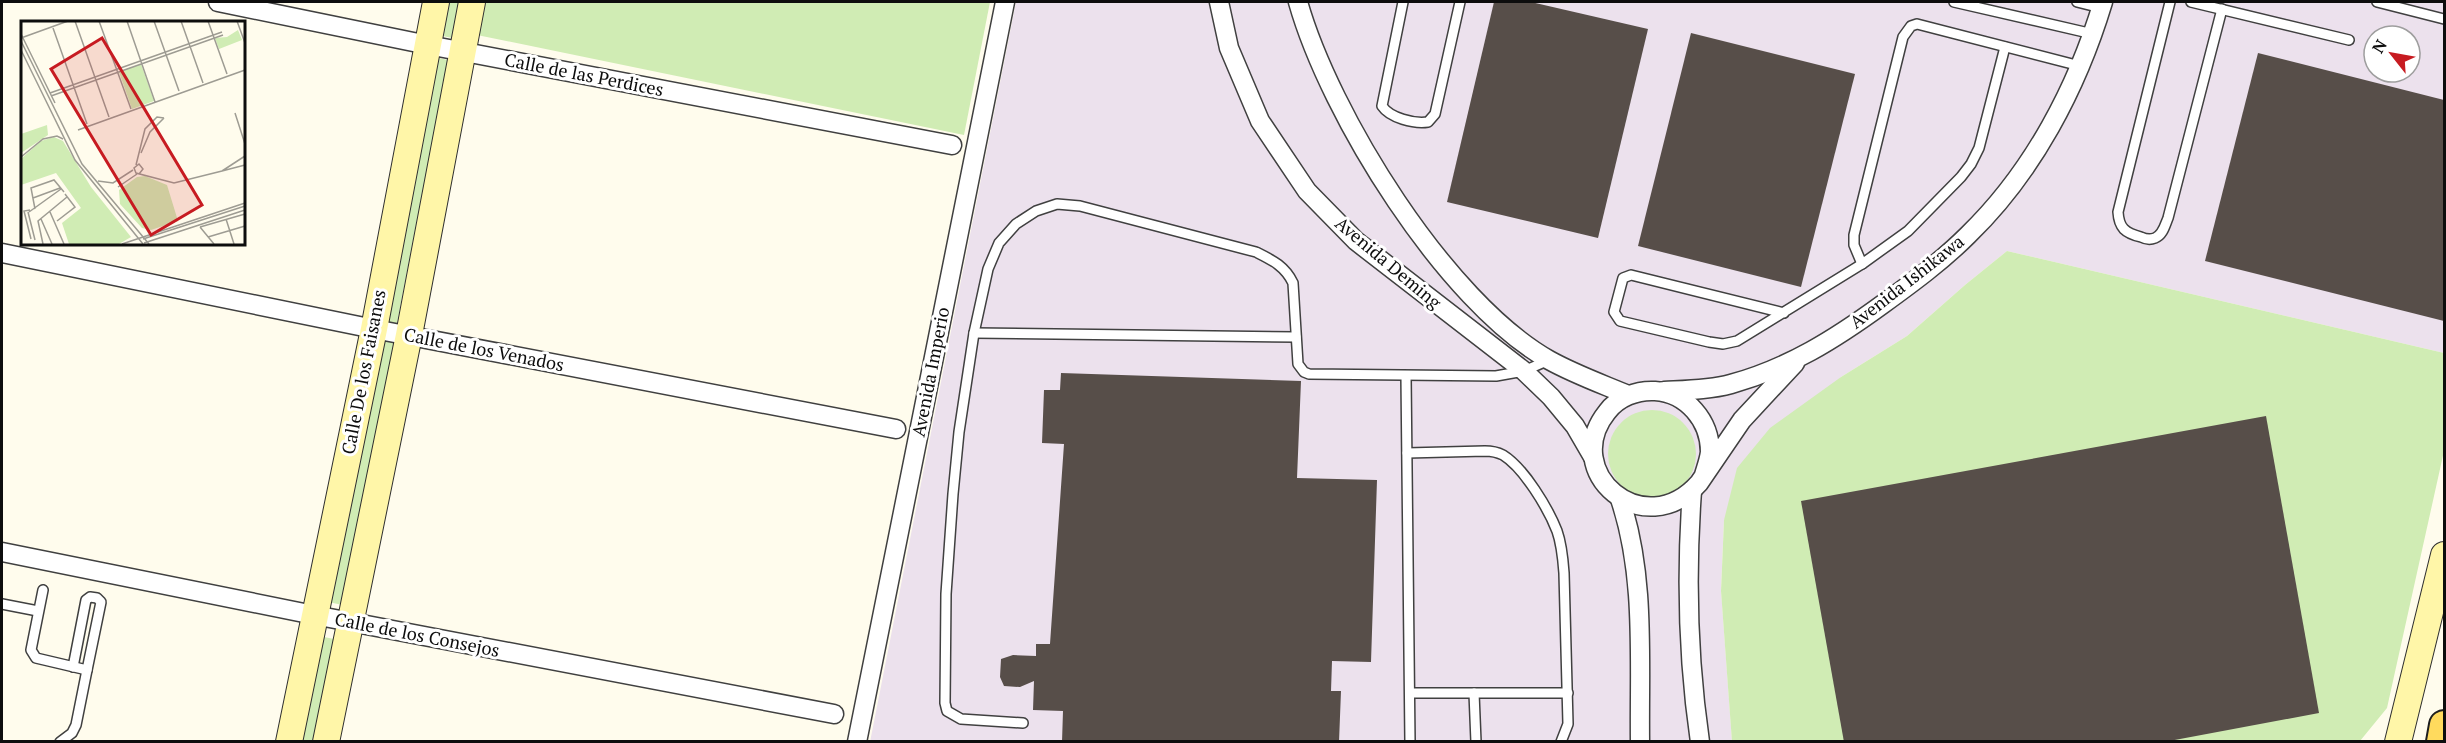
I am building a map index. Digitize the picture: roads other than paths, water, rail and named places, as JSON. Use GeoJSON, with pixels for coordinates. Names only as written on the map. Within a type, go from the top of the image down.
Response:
{"type":"FeatureCollection","features":[{"type":"Feature","properties":{"kind":"main road"},"geometry":{"type":"LineString","coordinates":[[2441,741],[2445,725]]}},
{"type":"Feature","properties":{"kind":"street","name":"Calle de las Perdices"},"geometry":{"type":"LineString","coordinates":[[218,2],[428,45],[952,145]]}},
{"type":"Feature","properties":{"kind":"street","name":"Calle De los Faisanes"},"geometry":{"type":"LineString","coordinates":[[289,741],[374,329],[436,2]]}},
{"type":"Feature","properties":{"kind":"street","name":"Calle De los Faisanes"},"geometry":{"type":"LineString","coordinates":[[326,741],[409,335],[472,2]]}},
{"type":"Feature","properties":{"kind":"street","name":"Avenida Imperio"},"geometry":{"type":"LineString","coordinates":[[857,741],[1005,2]]}},
{"type":"Feature","properties":{"kind":"street","name":"Avenida Deming"},"geometry":{"type":"LineString","coordinates":[[1219,2],[1229,48],[1260,121],[1307,191],[1356,241],[1524,371],[1551,397],[1575,426],[1593,457]]}},
{"type":"Feature","properties":{"kind":"street","name":"Avenida Deming"},"geometry":{"type":"LineString","coordinates":[[1298,2],[1329,83],[1370,159],[1392,193],[1453,275],[1513,334],[1549,360],[1628,395]]}},
{"type":"Feature","properties":{"kind":"street","name":"Avenida Ishikawa"},"geometry":{"type":"LineString","coordinates":[[1628,395],[1646,390],[1698,390],[1730,385],[1798,360],[1865,318],[1912,283],[1974,230],[2000,201],[2034,154],[2069,91],[2093,34],[2102,5]]}},
{"type":"Feature","properties":{"kind":"street","name":"Calle de los Venados"},"geometry":{"type":"LineString","coordinates":[[2,253],[374,329],[896,429]]}},
{"type":"Feature","properties":{"kind":"street","name":"Avenida Ishikawa"},"geometry":{"type":"LineString","coordinates":[[1620,499],[1638,506],[1658,508],[1677,502],[1692,491],[1742,420],[1798,360]]}},
{"type":"Feature","properties":{"kind":"street","name":"Avenida Ishikawa"},"geometry":{"type":"LineString","coordinates":[[1664,391],[1683,399],[1699,414],[1708,433],[1710,454],[1704,475]]}},
{"type":"Feature","properties":{"kind":"street"},"geometry":{"type":"LineString","coordinates":[[1628,395],[1612,405],[1600,420],[1593,438],[1593,457],[1607,486],[1620,499],[1630,534],[1637,582],[1640,741]]}},
{"type":"Feature","properties":{"kind":"street"},"geometry":{"type":"LineString","coordinates":[[1692,491],[1689,533],[1693,695],[1700,741]]}},
{"type":"Feature","properties":{"kind":"street","name":"Calle de los Consejos"},"geometry":{"type":"LineString","coordinates":[[2,552],[314,615],[834,714]]}},
{"type":"Feature","properties":{"kind":"street"},"geometry":{"type":"LineString","coordinates":[[2398,741],[2445,555]]}},
{"type":"Feature","properties":{"kind":"lane"},"geometry":{"type":"LineString","coordinates":[[1403,2],[1382,106],[1392,116],[1423,123],[1428,122],[1435,114],[1460,2]]}},
{"type":"Feature","properties":{"kind":"lane"},"geometry":{"type":"LineString","coordinates":[[1954,2],[2093,34]]}},
{"type":"Feature","properties":{"kind":"lane"},"geometry":{"type":"LineString","coordinates":[[2077,2],[2102,5]]}},
{"type":"Feature","properties":{"kind":"lane"},"geometry":{"type":"LineString","coordinates":[[2170,2],[2118,212],[2118,223],[2123,230],[2148,239],[2156,238],[2161,233],[2168,218],[2222,9]]}},
{"type":"Feature","properties":{"kind":"lane"},"geometry":{"type":"LineString","coordinates":[[2191,2],[2349,40]]}},
{"type":"Feature","properties":{"kind":"lane"},"geometry":{"type":"LineString","coordinates":[[2377,2],[2445,19]]}},
{"type":"Feature","properties":{"kind":"lane"},"geometry":{"type":"LineString","coordinates":[[1862,264],[1857,254],[1854,235],[1906,31],[1911,26],[1917,24],[2080,66]]}},
{"type":"Feature","properties":{"kind":"lane"},"geometry":{"type":"LineString","coordinates":[[1784,313],[1631,275],[1623,278],[1614,312],[1620,321],[1723,344],[1737,341],[1784,313],[1862,264],[1908,231],[1971,164],[1979,148],[2005,47]]}},
{"type":"Feature","properties":{"kind":"lane"},"geometry":{"type":"LineString","coordinates":[[1023,723],[961,719],[947,711],[945,703],[946,594],[959,432],[974,333],[988,268],[999,243],[1016,224],[1036,211],[1057,204],[1080,206],[1256,252],[1276,261],[1288,272],[1293,283],[1298,364],[1304,372],[1406,376],[1496,376],[1524,371],[1549,360]]}},
{"type":"Feature","properties":{"kind":"lane"},"geometry":{"type":"LineString","coordinates":[[974,333],[1296,337]]}},
{"type":"Feature","properties":{"kind":"lane"},"geometry":{"type":"LineString","coordinates":[[1406,376],[1410,741]]}},
{"type":"Feature","properties":{"kind":"lane"},"geometry":{"type":"LineString","coordinates":[[1407,453],[1497,452],[1505,456],[1526,478],[1548,513],[1562,551],[1568,724],[1561,741]]}},
{"type":"Feature","properties":{"kind":"lane"},"geometry":{"type":"LineString","coordinates":[[43,590],[31,650],[32,655],[36,658],[87,670]]}},
{"type":"Feature","properties":{"kind":"lane"},"geometry":{"type":"LineString","coordinates":[[60,741],[72,733],[76,725],[101,602],[97,598],[90,597],[86,600],[73,668]]}},
{"type":"Feature","properties":{"kind":"lane"},"geometry":{"type":"LineString","coordinates":[[2,604],[38,611]]}},
{"type":"Feature","properties":{"kind":"lane"},"geometry":{"type":"LineString","coordinates":[[1410,693],[1568,693]]}},
{"type":"Feature","properties":{"kind":"lane"},"geometry":{"type":"LineString","coordinates":[[1474,693],[1476,741]]}}]}
